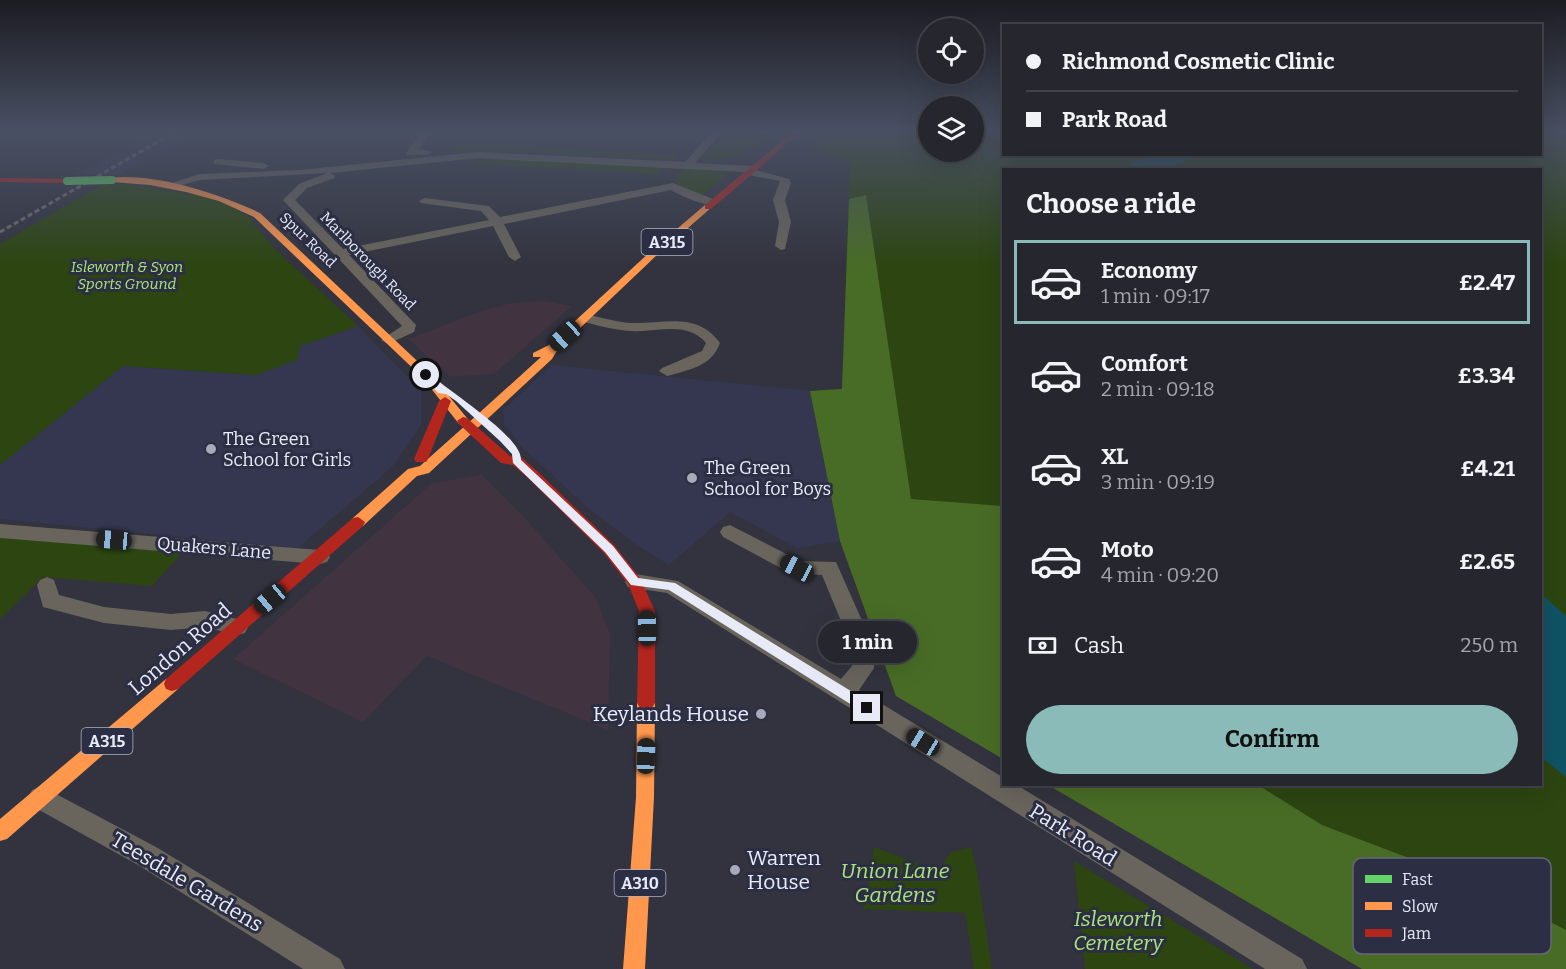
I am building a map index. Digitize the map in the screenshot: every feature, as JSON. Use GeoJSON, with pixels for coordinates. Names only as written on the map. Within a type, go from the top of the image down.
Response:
{"type":"FeatureCollection","features":[{"type":"Feature","properties":{"kind":"main road","name":"London Road"},"geometry":{"type":"LineString","coordinates":[[0,832],[320,557],[413,472],[424,470],[536,356],[553,347],[654,253],[742,177]]}},
{"type":"Feature","properties":{"kind":"main road","name":"Spur Road"},"geometry":{"type":"LineString","coordinates":[[0,180],[112,180],[172,185],[202,190],[234,201],[257,215],[443,396],[472,420]]}},
{"type":"Feature","properties":{"kind":"main road"},"geometry":{"type":"LineString","coordinates":[[421,459],[443,396]]}},
{"type":"Feature","properties":{"kind":"main road","name":"London Road"},"geometry":{"type":"LineString","coordinates":[[413,472],[413,467],[421,459],[472,420]]}},
{"type":"Feature","properties":{"kind":"main road","name":"A310"},"geometry":{"type":"LineString","coordinates":[[472,420],[506,460],[517,461],[615,555],[635,582],[647,610],[649,672],[645,797],[634,969]]}},
{"type":"Feature","properties":{"kind":"main road","name":"A310"},"geometry":{"type":"LineString","coordinates":[[472,420],[517,453],[517,461]]}},
{"type":"Feature","properties":{"kind":"main road"},"geometry":{"type":"LineString","coordinates":[[477,455],[501,455]]}},
{"type":"Feature","properties":{"kind":"main road","name":"A315"},"geometry":{"type":"LineString","coordinates":[[436,459],[462,456]]}},
{"type":"Feature","properties":{"kind":"street"},"geometry":{"type":"LineString","coordinates":[[172,185],[198,177]]}},
{"type":"Feature","properties":{"kind":"street","name":"Marlborough Road"},"geometry":{"type":"LineString","coordinates":[[331,177],[303,186],[289,200],[409,325],[409,329],[404,333],[388,340]]}},
{"type":"Feature","properties":{"kind":"street"},"geometry":{"type":"LineString","coordinates":[[671,177],[673,186]]}},
{"type":"Feature","properties":{"kind":"street"},"geometry":{"type":"LineString","coordinates":[[777,177],[784,179],[786,183],[779,200],[786,227],[781,246]]}},
{"type":"Feature","properties":{"kind":"street"},"geometry":{"type":"LineString","coordinates":[[341,253],[673,186],[684,193],[714,202]]}},
{"type":"Feature","properties":{"kind":"street"},"geometry":{"type":"LineString","coordinates":[[425,201],[485,208],[497,221],[515,257]]}},
{"type":"Feature","properties":{"kind":"street"},"geometry":{"type":"LineString","coordinates":[[771,227],[786,227]]}},
{"type":"Feature","properties":{"kind":"street"},"geometry":{"type":"LineString","coordinates":[[585,318],[628,327],[693,326],[706,333],[713,343],[709,354],[692,363],[667,371]]}},
{"type":"Feature","properties":{"kind":"street","name":"Quakers Lane"},"geometry":{"type":"LineString","coordinates":[[0,531],[320,557]]}},
{"type":"Feature","properties":{"kind":"street"},"geometry":{"type":"LineString","coordinates":[[730,532],[797,568],[830,567],[864,650],[863,668],[844,692]]}},
{"type":"Feature","properties":{"kind":"street","name":"Park Road"},"geometry":{"type":"LineString","coordinates":[[635,582],[671,586],[1292,969]]}},
{"type":"Feature","properties":{"kind":"street"},"geometry":{"type":"LineString","coordinates":[[47,585],[50,602],[104,615],[171,622],[205,620],[237,627]]}},
{"type":"Feature","properties":{"kind":"street","name":"Teesdale Gardens"},"geometry":{"type":"LineString","coordinates":[[41,798],[147,856],[330,969]]}},
{"type":"Feature","properties":{"kind":"shaded area"},"geometry":{"type":"Polygon","coordinates":[[[545,301],[572,306],[494,374],[451,377],[408,339],[484,310],[512,303],[545,301]]]}},
{"type":"Feature","properties":{"kind":"shaded area","name":"The Green School for Girls"},"geometry":{"type":"Polygon","coordinates":[[[358,326],[421,391],[421,425],[393,466],[298,548],[0,519],[0,465],[123,366],[256,375],[300,346],[358,326]]]}},
{"type":"Feature","properties":{"kind":"shaded area","name":"The Green School for Boys"},"geometry":{"type":"Polygon","coordinates":[[[552,365],[810,391],[840,541],[797,548],[730,512],[669,565],[634,543],[588,508],[524,449],[504,424],[503,410],[552,365]]]}},
{"type":"Feature","properties":{"kind":"shaded area"},"geometry":{"type":"Polygon","coordinates":[[[482,475],[525,518],[596,598],[610,634],[608,730],[427,656],[363,722],[233,659],[432,483],[482,475]]]}},
{"type":"Feature","properties":{"kind":"shaded area"},"geometry":{"type":"Polygon","coordinates":[[[1542,595],[1566,616],[1566,777],[1542,758],[1542,595]]]}},
{"type":"Feature","properties":{"kind":"green space"},"geometry":{"type":"Polygon","coordinates":[[[677,177],[724,177],[702,195],[680,187],[675,180],[677,177]]]}},
{"type":"Feature","properties":{"kind":"green space"},"geometry":{"type":"Polygon","coordinates":[[[849,177],[1002,177],[1002,751],[896,696],[840,541],[810,391],[842,389],[849,177]]]}},
{"type":"Feature","properties":{"kind":"green space"},"geometry":{"type":"Polygon","coordinates":[[[1542,177],[1566,177],[1566,969],[1525,954],[1551,954],[1551,858],[1353,858],[1353,891],[1069,786],[1542,786],[1542,177]]]}},
{"type":"Feature","properties":{"kind":"green space","name":"Isleworth & Syon Sports Ground"},"geometry":{"type":"Polygon","coordinates":[[[126,184],[221,201],[247,216],[277,251],[358,326],[300,346],[297,360],[256,375],[123,366],[0,465],[0,244],[102,185],[126,184]]]}},
{"type":"Feature","properties":{"kind":"green space"},"geometry":{"type":"Polygon","coordinates":[[[866,195],[911,499],[1002,506],[1002,758],[896,696],[840,541],[810,391],[842,389],[849,199],[866,195]]]}},
{"type":"Feature","properties":{"kind":"green space"},"geometry":{"type":"Polygon","coordinates":[[[0,537],[183,552],[152,586],[43,577],[0,619],[0,537]]]}},
{"type":"Feature","properties":{"kind":"green space"},"geometry":{"type":"Polygon","coordinates":[[[1050,786],[1260,786],[1322,825],[1409,858],[1353,858],[1353,954],[1551,954],[1551,922],[1566,930],[1566,969],[1362,969],[1050,786]]]}},
{"type":"Feature","properties":{"kind":"green space","name":"Union Lane Gardens"},"geometry":{"type":"Polygon","coordinates":[[[874,847],[938,871],[951,852],[971,847],[978,876],[992,969],[974,969],[965,913],[864,909],[874,847]]]}},
{"type":"Feature","properties":{"kind":"green space","name":"Isleworth Cemetery"},"geometry":{"type":"Polygon","coordinates":[[[1074,861],[1253,969],[1085,969],[1074,861]]]}},
{"type":"Feature","properties":{"kind":"railway"},"geometry":{"type":"LineString","coordinates":[[0,232],[96,177]]}},
{"type":"Feature","properties":{"kind":"traffic: slow"},"geometry":{"type":"LineString","coordinates":[[112,180],[187,189],[222,200],[257,215],[426,375],[463,421]]}},
{"type":"Feature","properties":{"kind":"traffic: slow"},"geometry":{"type":"LineString","coordinates":[[537,355],[553,347],[654,253],[708,207]]}},
{"type":"Feature","properties":{"kind":"traffic: slow"},"geometry":{"type":"LineString","coordinates":[[358,522],[413,472],[424,470],[548,357],[553,347]]}},
{"type":"Feature","properties":{"kind":"traffic: slow"},"geometry":{"type":"LineString","coordinates":[[0,832],[172,684]]}},
{"type":"Feature","properties":{"kind":"traffic: slow"},"geometry":{"type":"LineString","coordinates":[[634,969],[645,797],[646,703]]}},
{"type":"Feature","properties":{"kind":"traffic: jam"},"geometry":{"type":"LineString","coordinates":[[708,207],[743,177]]}},
{"type":"Feature","properties":{"kind":"traffic: jam"},"geometry":{"type":"LineString","coordinates":[[0,180],[67,181]]}},
{"type":"Feature","properties":{"kind":"traffic: jam"},"geometry":{"type":"LineString","coordinates":[[421,459],[445,401]]}},
{"type":"Feature","properties":{"kind":"traffic: jam"},"geometry":{"type":"LineString","coordinates":[[463,421],[506,460],[517,461],[533,475],[609,549],[635,582],[647,611],[646,703]]}},
{"type":"Feature","properties":{"kind":"traffic: jam"},"geometry":{"type":"LineString","coordinates":[[172,684],[358,522]]}},
{"type":"Feature","properties":{"kind":"traffic: fast"},"geometry":{"type":"LineString","coordinates":[[67,181],[112,180]]}},
{"type":"Feature","properties":{"kind":"place","name":"The Green School for Girls"},"geometry":{"type":"Point","coordinates":[211,449]}},
{"type":"Feature","properties":{"kind":"place","name":"The Green School for Boys"},"geometry":{"type":"Point","coordinates":[692,478]}},
{"type":"Feature","properties":{"kind":"place","name":"Keylands House"},"geometry":{"type":"Point","coordinates":[761,714]}},
{"type":"Feature","properties":{"kind":"place","name":"Warren House"},"geometry":{"type":"Point","coordinates":[735,870]}},
{"type":"Feature","properties":{"kind":"route"},"geometry":{"type":"LineString","coordinates":[[426,375],[441,391],[448,391],[459,399],[503,439],[517,453],[517,461],[621,561],[635,582],[671,586],[867,708]]}}]}
